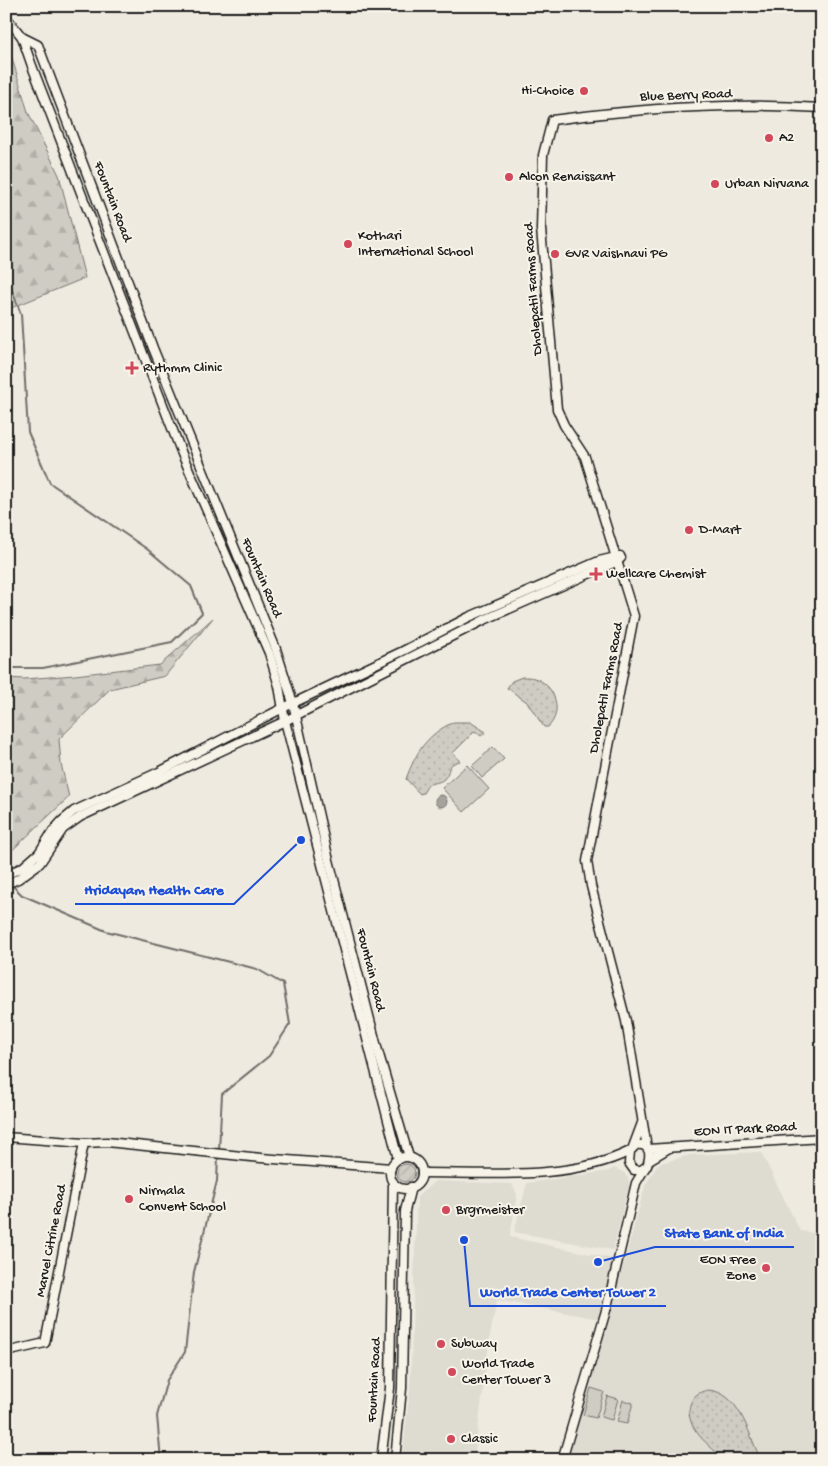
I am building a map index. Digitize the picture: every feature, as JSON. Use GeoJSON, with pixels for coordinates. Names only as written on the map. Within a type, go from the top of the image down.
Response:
{"type":"FeatureCollection","features":[{"type":"Feature","properties":{"kind":"street","name":"Fountain Road"},"geometry":{"type":"LineString","coordinates":[[6,17],[22,37],[182,454],[270,653],[279,686],[285,721],[398,1159]]}},
{"type":"Feature","properties":{"kind":"street","name":"Fountain Road"},"geometry":{"type":"LineString","coordinates":[[22,37],[38,45],[157,357],[270,630],[293,703],[328,856],[378,1051],[409,1157],[419,1164],[422,1173],[419,1181],[411,1188],[405,1211],[402,1388],[395,1460]]}},
{"type":"Feature","properties":{"kind":"street","name":"Blue Berry Road"},"geometry":{"type":"LineString","coordinates":[[552,120],[641,109],[822,108]]}},
{"type":"Feature","properties":{"kind":"street","name":"Dholepatil Farms Road"},"geometry":{"type":"LineString","coordinates":[[552,120],[543,155],[541,221],[555,399],[559,416],[585,457],[633,610],[634,622],[587,861],[591,886],[626,1021],[648,1148]]}},
{"type":"Feature","properties":{"kind":"street"},"geometry":{"type":"LineString","coordinates":[[88,212],[101,208]]}},
{"type":"Feature","properties":{"kind":"street"},"geometry":{"type":"LineString","coordinates":[[9,874],[23,867],[39,853],[52,831],[74,811],[159,772],[293,703],[403,651],[469,617],[617,559]]}},
{"type":"Feature","properties":{"kind":"street"},"geometry":{"type":"LineString","coordinates":[[6,884],[18,879],[40,863],[63,829],[80,817],[285,721],[484,620],[529,595]]}},
{"type":"Feature","properties":{"kind":"street","name":"Dholepatil Farms Road"},"geometry":{"type":"LineString","coordinates":[[632,1149],[642,1121]]}},
{"type":"Feature","properties":{"kind":"street"},"geometry":{"type":"LineString","coordinates":[[6,1137],[84,1143],[106,1142],[261,1158],[391,1168],[398,1159],[409,1157]]}},
{"type":"Feature","properties":{"kind":"street","name":"EON IT Park Road"},"geometry":{"type":"LineString","coordinates":[[648,1148],[822,1138]]}},
{"type":"Feature","properties":{"kind":"street","name":"Marvel Citrine Road"},"geometry":{"type":"LineString","coordinates":[[6,1352],[45,1343],[84,1143]]}},
{"type":"Feature","properties":{"kind":"street"},"geometry":{"type":"LineString","coordinates":[[422,1173],[542,1172],[562,1170],[611,1161],[639,1144],[648,1148],[649,1160],[636,1184],[607,1307],[562,1460]]}},
{"type":"Feature","properties":{"kind":"street"},"geometry":{"type":"LineString","coordinates":[[649,1160],[670,1147]]}},
{"type":"Feature","properties":{"kind":"street"},"geometry":{"type":"LineString","coordinates":[[632,1149],[628,1160],[636,1184]]}},
{"type":"Feature","properties":{"kind":"street"},"geometry":{"type":"LineString","coordinates":[[611,1161],[639,1171],[645,1168]]}},
{"type":"Feature","properties":{"kind":"street","name":"Fountain Road"},"geometry":{"type":"LineString","coordinates":[[381,1460],[390,1388],[393,1182],[390,1175],[391,1168]]}},
{"type":"Feature","properties":{"kind":"street"},"geometry":{"type":"LineString","coordinates":[[393,1182],[400,1187],[411,1188]]}},
{"type":"Feature","properties":{"kind":"shaded area"},"geometry":{"type":"Polygon","coordinates":[[[441,795],[447,801],[441,807],[435,801],[441,795]]]}},
{"type":"Feature","properties":{"kind":"shaded area","name":"EON Free Zone"},"geometry":{"type":"Polygon","coordinates":[[[761,1152],[800,1231],[822,1234],[822,1460],[566,1460],[609,1318],[645,1186],[658,1164],[690,1155],[761,1152]]]}},
{"type":"Feature","properties":{"kind":"shaded area"},"geometry":{"type":"Polygon","coordinates":[[[614,1168],[623,1172],[628,1178],[630,1187],[627,1192],[613,1250],[514,1232],[527,1183],[609,1171],[614,1168]]]}},
{"type":"Feature","properties":{"kind":"shaded area"},"geometry":{"type":"Polygon","coordinates":[[[435,1181],[512,1184],[517,1195],[510,1237],[618,1260],[599,1319],[497,1300],[490,1335],[474,1460],[402,1460],[410,1389],[417,1197],[435,1181]]]}},
{"type":"Feature","properties":{"kind":"green space"},"geometry":{"type":"Polygon","coordinates":[[[6,38],[28,112],[59,175],[85,278],[6,310],[6,38]]]}},
{"type":"Feature","properties":{"kind":"green space"},"geometry":{"type":"Polygon","coordinates":[[[213,618],[165,676],[110,689],[59,739],[61,764],[69,797],[6,856],[6,678],[24,679],[75,675],[160,665],[213,618]]]}},
{"type":"Feature","properties":{"kind":"green space"},"geometry":{"type":"Polygon","coordinates":[[[522,677],[541,681],[552,692],[555,699],[556,714],[548,727],[544,727],[527,702],[507,688],[512,681],[522,677]]]}},
{"type":"Feature","properties":{"kind":"green space"},"geometry":{"type":"Polygon","coordinates":[[[454,722],[470,722],[486,732],[481,736],[475,731],[453,753],[460,761],[450,766],[444,779],[428,785],[423,793],[420,794],[406,779],[414,760],[430,738],[454,722]]]}},
{"type":"Feature","properties":{"kind":"green space"},"geometry":{"type":"Polygon","coordinates":[[[493,747],[504,759],[482,778],[472,766],[493,747]]]}},
{"type":"Feature","properties":{"kind":"green space"},"geometry":{"type":"Polygon","coordinates":[[[467,765],[489,789],[464,812],[442,788],[467,765]]]}},
{"type":"Feature","properties":{"kind":"green space"},"geometry":{"type":"Polygon","coordinates":[[[406,1164],[414,1169],[415,1173],[410,1181],[406,1182],[398,1177],[397,1173],[402,1165],[406,1164]]]}},
{"type":"Feature","properties":{"kind":"green space"},"geometry":{"type":"Polygon","coordinates":[[[591,1388],[604,1392],[596,1418],[583,1415],[591,1388]]]}},
{"type":"Feature","properties":{"kind":"green space"},"geometry":{"type":"Polygon","coordinates":[[[708,1390],[719,1392],[735,1405],[746,1425],[759,1460],[725,1460],[694,1429],[689,1413],[690,1405],[697,1394],[708,1390]]]}},
{"type":"Feature","properties":{"kind":"green space"},"geometry":{"type":"Polygon","coordinates":[[[607,1396],[618,1399],[612,1420],[601,1417],[607,1396]]]}},
{"type":"Feature","properties":{"kind":"green space"},"geometry":{"type":"Polygon","coordinates":[[[623,1400],[633,1403],[627,1424],[617,1422],[623,1400]]]}},
{"type":"Feature","properties":{"kind":"waterway"},"geometry":{"type":"LineString","coordinates":[[6,224],[9,246],[7,277],[21,314],[28,432],[50,483],[147,549],[191,586],[202,613],[172,642],[43,668],[6,668]]}},
{"type":"Feature","properties":{"kind":"waterway"},"geometry":{"type":"LineString","coordinates":[[12,885],[22,895],[106,931],[257,969],[283,984],[290,1024],[269,1056],[222,1094],[219,1150]]}},
{"type":"Feature","properties":{"kind":"waterway"},"geometry":{"type":"LineString","coordinates":[[161,1460],[157,1416],[167,1380],[185,1352],[194,1272],[217,1181],[218,1155]]}},
{"type":"Feature","properties":{"kind":"place","name":"Hi-Choice"},"geometry":{"type":"Point","coordinates":[584,91]}},
{"type":"Feature","properties":{"kind":"place","name":"A2"},"geometry":{"type":"Point","coordinates":[769,138]}},
{"type":"Feature","properties":{"kind":"place","name":"Alcon Renaissant"},"geometry":{"type":"Point","coordinates":[509,177]}},
{"type":"Feature","properties":{"kind":"place","name":"Urban Nirvana"},"geometry":{"type":"Point","coordinates":[715,184]}},
{"type":"Feature","properties":{"kind":"place","name":"Kothari International School"},"geometry":{"type":"Point","coordinates":[348,244]}},
{"type":"Feature","properties":{"kind":"place","name":"GVR Vaishnavi PG"},"geometry":{"type":"Point","coordinates":[555,254]}},
{"type":"Feature","properties":{"kind":"place","name":"Rythmm Clinic"},"geometry":{"type":"Point","coordinates":[132,368]}},
{"type":"Feature","properties":{"kind":"place","name":"D-Mart"},"geometry":{"type":"Point","coordinates":[689,530]}},
{"type":"Feature","properties":{"kind":"place","name":"Wellcare Chemist"},"geometry":{"type":"Point","coordinates":[596,574]}},
{"type":"Feature","properties":{"kind":"place","name":"Hridayam Health Care"},"geometry":{"type":"Point","coordinates":[301,840]}},
{"type":"Feature","properties":{"kind":"place","name":"Nirmala Convent School"},"geometry":{"type":"Point","coordinates":[129,1199]}},
{"type":"Feature","properties":{"kind":"place","name":"Brgrmeister"},"geometry":{"type":"Point","coordinates":[446,1210]}},
{"type":"Feature","properties":{"kind":"place","name":"World Trade Center Tower 2"},"geometry":{"type":"Point","coordinates":[464,1240]}},
{"type":"Feature","properties":{"kind":"place","name":"State Bank of India"},"geometry":{"type":"Point","coordinates":[598,1262]}},
{"type":"Feature","properties":{"kind":"place","name":"EON Free Zone"},"geometry":{"type":"Point","coordinates":[766,1268]}},
{"type":"Feature","properties":{"kind":"place","name":"Subway"},"geometry":{"type":"Point","coordinates":[441,1344]}},
{"type":"Feature","properties":{"kind":"place","name":"World Trade Center Tower 3"},"geometry":{"type":"Point","coordinates":[452,1372]}},
{"type":"Feature","properties":{"kind":"place","name":"Classic"},"geometry":{"type":"Point","coordinates":[451,1439]}}]}
